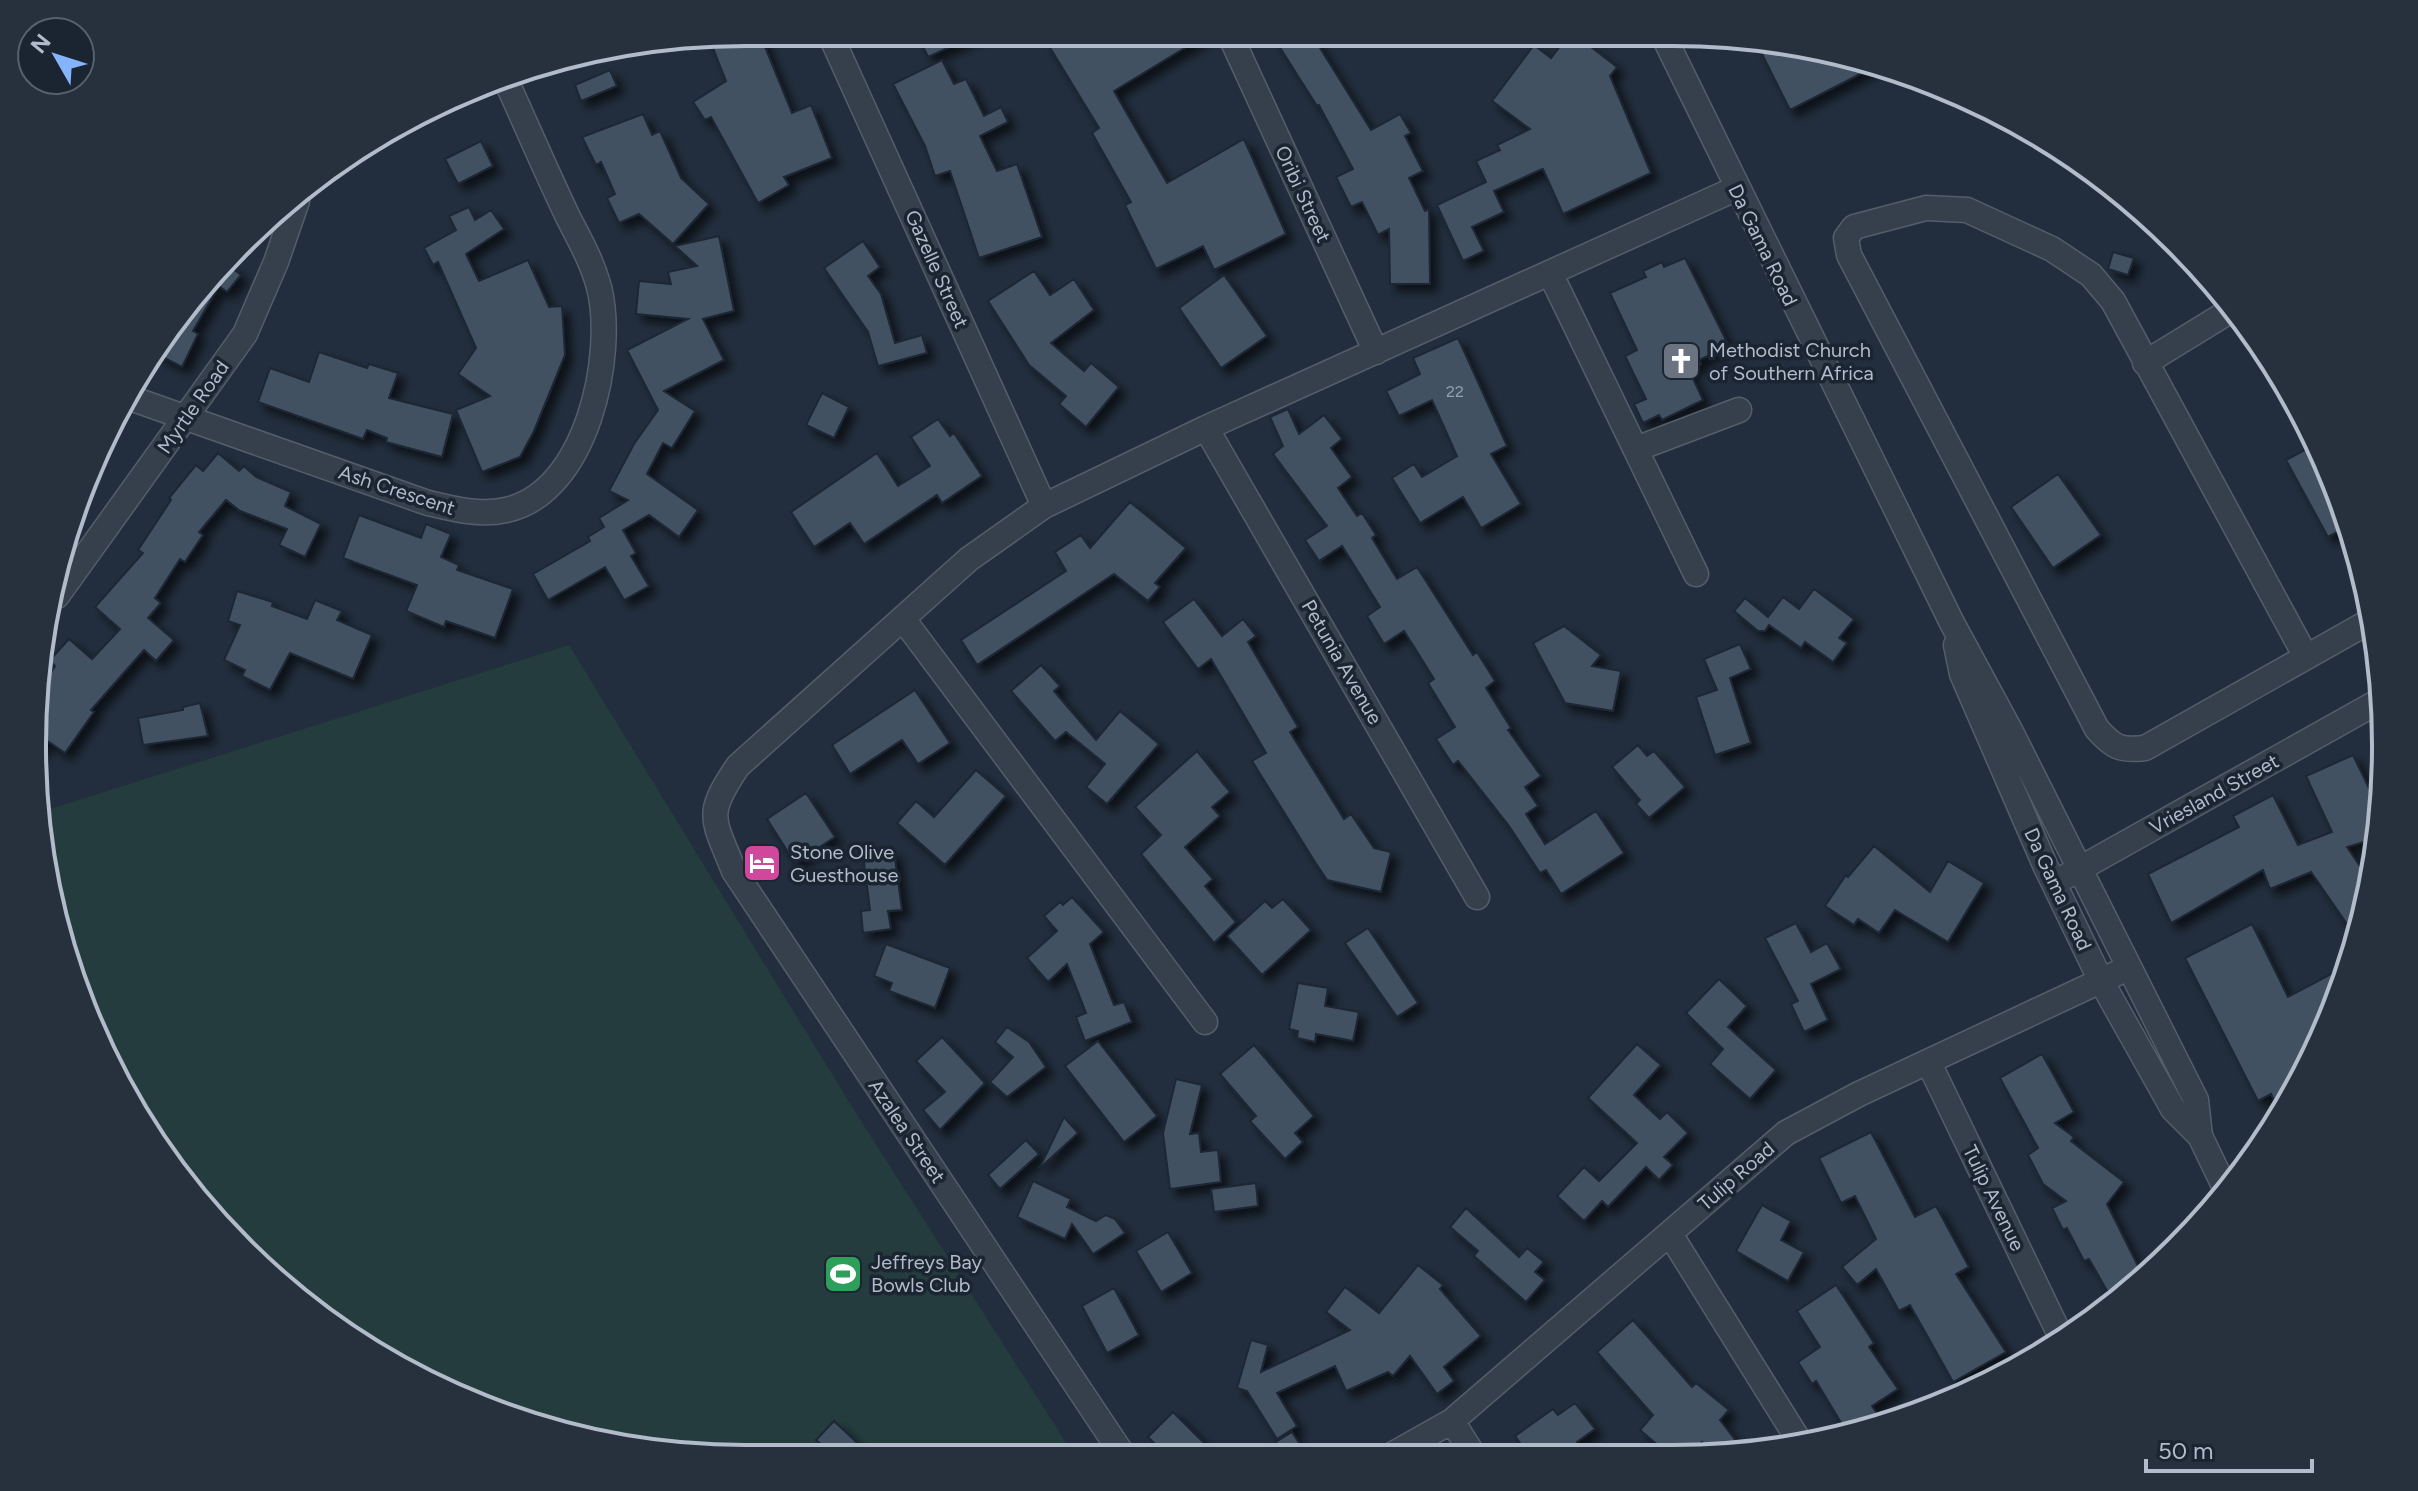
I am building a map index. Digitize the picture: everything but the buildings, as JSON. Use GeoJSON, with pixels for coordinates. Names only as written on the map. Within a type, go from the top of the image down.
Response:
{"type":"FeatureCollection","features":[{"type":"Feature","properties":{"kind":"street","name":"Gazelle Street"},"geometry":{"type":"LineString","coordinates":[[835,46],[1044,506]]}},
{"type":"Feature","properties":{"kind":"street","name":"Oribi Street"},"geometry":{"type":"LineString","coordinates":[[1235,46],[1376,352]]}},
{"type":"Feature","properties":{"kind":"street","name":"Da Gama Road"},"geometry":{"type":"LineString","coordinates":[[1668,46],[1735,189],[1952,623],[2011,732],[2196,1100],[2200,1136]]}},
{"type":"Feature","properties":{"kind":"street","name":"Ash Crescent"},"geometry":{"type":"LineString","coordinates":[[137,401],[428,503],[466,512],[507,510],[535,497],[560,475],[583,437],[598,393],[603,343],[600,290],[586,248],[509,87]]}},
{"type":"Feature","properties":{"kind":"street"},"geometry":{"type":"LineString","coordinates":[[1205,1022],[903,619],[969,559],[1044,506],[1206,428],[1551,275],[1735,189]]}},
{"type":"Feature","properties":{"kind":"street"},"geometry":{"type":"LineString","coordinates":[[2306,657],[2113,301],[2091,275],[2052,249],[1967,210],[1926,208],[1854,227],[1846,238],[1849,255],[2056,653],[2097,729],[2112,746],[2122,751],[2145,748],[2362,626]]}},
{"type":"Feature","properties":{"kind":"street","name":"Myrtle Road"},"geometry":{"type":"LineString","coordinates":[[65,585],[245,334],[293,213]]}},
{"type":"Feature","properties":{"kind":"street"},"geometry":{"type":"LineString","coordinates":[[1551,275],[1696,574]]}},
{"type":"Feature","properties":{"kind":"street"},"geometry":{"type":"LineString","coordinates":[[2145,363],[2223,315]]}},
{"type":"Feature","properties":{"kind":"street"},"geometry":{"type":"LineString","coordinates":[[1636,449],[1739,410]]}},
{"type":"Feature","properties":{"kind":"street","name":"Petunia Avenue"},"geometry":{"type":"LineString","coordinates":[[1206,428],[1477,897]]}},
{"type":"Feature","properties":{"kind":"street","name":"Azalea Street"},"geometry":{"type":"LineString","coordinates":[[903,619],[738,766],[717,797],[715,824],[734,871],[1116,1445]]}},
{"type":"Feature","properties":{"kind":"street","name":"Da Gama Road"},"geometry":{"type":"LineString","coordinates":[[1952,623],[1962,674],[2100,979],[2173,1109],[2200,1136],[2221,1179]]}},
{"type":"Feature","properties":{"kind":"street","name":"Vriesland Street"},"geometry":{"type":"LineString","coordinates":[[2054,883],[2371,713]]}},
{"type":"Feature","properties":{"kind":"street","name":"Tulip Road"},"geometry":{"type":"LineString","coordinates":[[1409,1445],[1452,1421],[1786,1133],[1859,1094],[2128,968]]}},
{"type":"Feature","properties":{"kind":"street","name":"Tulip Avenue"},"geometry":{"type":"LineString","coordinates":[[1929,1063],[2057,1329]]}},
{"type":"Feature","properties":{"kind":"street"},"geometry":{"type":"LineString","coordinates":[[1670,1234],[1795,1434]]}},
{"type":"Feature","properties":{"kind":"street"},"geometry":{"type":"LineString","coordinates":[[1452,1421],[1467,1445]]}},
{"type":"Feature","properties":{"kind":"green space"},"geometry":{"type":"Polygon","coordinates":[[[569,645],[854,1110],[1068,1445],[700,1444],[609,1432],[521,1408],[478,1392],[436,1373],[357,1327],[284,1271],[220,1207],[164,1134],[140,1095],[118,1055],[83,970],[59,882],[49,809],[569,645]]]}},
{"type":"Feature","properties":{"kind":"place","name":"Methodist Church of Southern Africa"},"geometry":{"type":"Point","coordinates":[1681,361]}},
{"type":"Feature","properties":{"kind":"place","name":"Stone Olive Guesthouse"},"geometry":{"type":"Point","coordinates":[762,863]}},
{"type":"Feature","properties":{"kind":"place","name":"Jeffreys Bay Bowls Club"},"geometry":{"type":"Point","coordinates":[843,1274]}}]}
